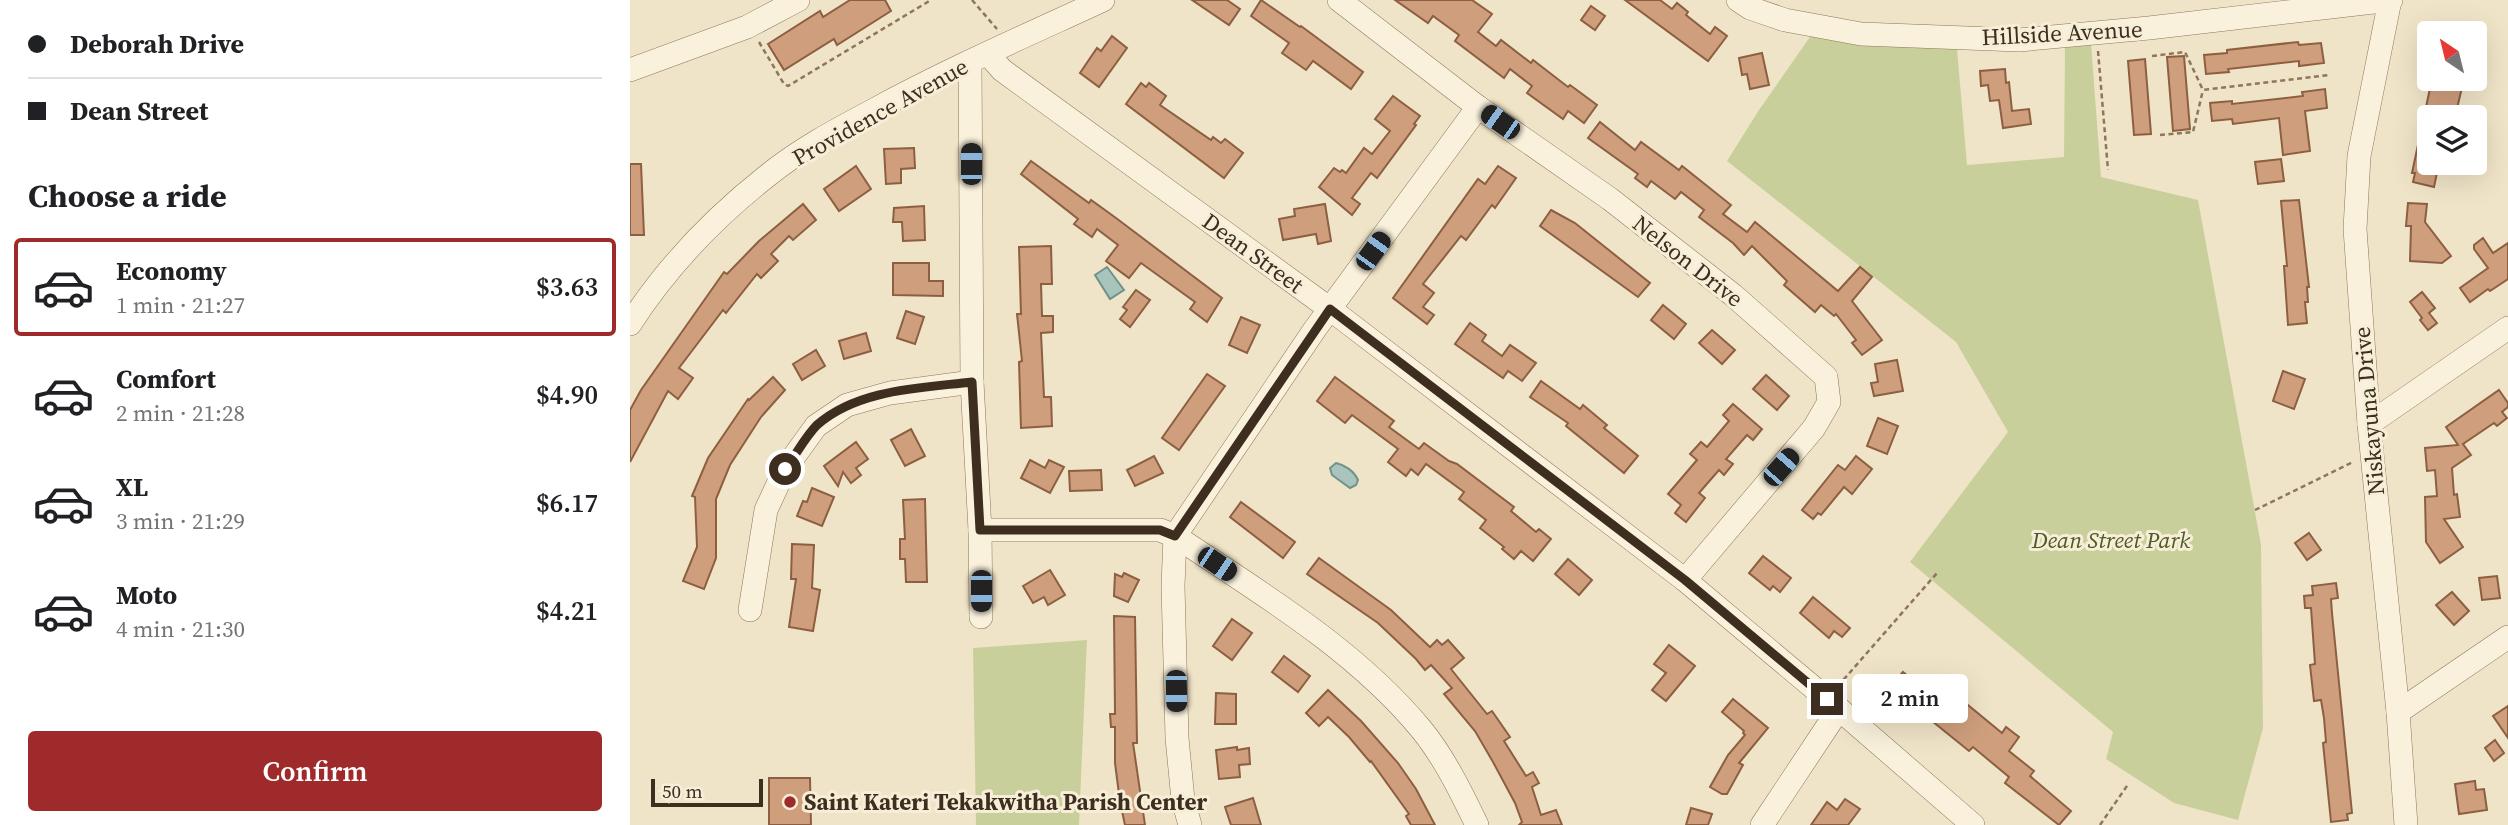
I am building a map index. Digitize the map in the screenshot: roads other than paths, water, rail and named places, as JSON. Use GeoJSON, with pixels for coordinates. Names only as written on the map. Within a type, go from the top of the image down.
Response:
{"type":"FeatureCollection","features":[{"type":"Feature","properties":{"kind":"street"},"geometry":{"type":"LineString","coordinates":[[630,70],[749,26],[798,0]]}},
{"type":"Feature","properties":{"kind":"street","name":"Providence Avenue"},"geometry":{"type":"LineString","coordinates":[[630,324],[646,299],[682,256],[768,175],[839,129],[919,85],[1103,0]]}},
{"type":"Feature","properties":{"kind":"street","name":"Nelson Drive"},"geometry":{"type":"LineString","coordinates":[[1339,0],[1478,107],[1661,239],[1733,295],[1826,377],[1829,402],[1814,428],[1685,580]]}},
{"type":"Feature","properties":{"kind":"street","name":"Hillside Avenue"},"geometry":{"type":"LineString","coordinates":[[1738,0],[1750,8],[1785,20],[1861,34],[2019,40],[2390,0]]}},
{"type":"Feature","properties":{"kind":"street","name":"Niskayuna Drive"},"geometry":{"type":"LineString","coordinates":[[2390,0],[2359,156],[2355,229],[2369,424],[2398,712],[2406,825]]}},
{"type":"Feature","properties":{"kind":"street"},"geometry":{"type":"LineString","coordinates":[[979,58],[972,382],[980,530],[981,617]]}},
{"type":"Feature","properties":{"kind":"street","name":"Dean Street"},"geometry":{"type":"LineString","coordinates":[[979,58],[1002,70],[1330,309],[1685,580],[1973,825]]}},
{"type":"Feature","properties":{"kind":"street"},"geometry":{"type":"LineString","coordinates":[[1190,825],[1183,800],[1177,738],[1173,586],[1175,536],[1330,309],[1478,107]]}},
{"type":"Feature","properties":{"kind":"street"},"geometry":{"type":"LineString","coordinates":[[2369,424],[2508,328]]}},
{"type":"Feature","properties":{"kind":"street"},"geometry":{"type":"LineString","coordinates":[[750,610],[766,510],[785,469],[816,426],[847,405],[878,396],[972,382]]}},
{"type":"Feature","properties":{"kind":"street"},"geometry":{"type":"LineString","coordinates":[[980,530],[1160,530],[1175,536],[1303,621],[1380,686],[1421,729],[1458,787],[1476,825]]}},
{"type":"Feature","properties":{"kind":"street"},"geometry":{"type":"LineString","coordinates":[[2398,712],[2508,637]]}},
{"type":"Feature","properties":{"kind":"street"},"geometry":{"type":"LineString","coordinates":[[1762,825],[1833,704]]}},
{"type":"Feature","properties":{"kind":"water"},"geometry":{"type":"Polygon","coordinates":[[[1107,267],[1124,290],[1110,299],[1095,275],[1107,267]]]}},
{"type":"Feature","properties":{"kind":"water"},"geometry":{"type":"Polygon","coordinates":[[[1336,463],[1354,474],[1358,480],[1356,485],[1350,488],[1332,475],[1330,468],[1336,463]]]}},
{"type":"Feature","properties":{"kind":"place","name":"Saint Kateri Tekakwitha Parish Center"},"geometry":{"type":"Point","coordinates":[790,802]}},
{"type":"Feature","properties":{"kind":"park label","name":"Dean Street Park"},"geometry":{"type":"Point","coordinates":[2111,540]}}]}
